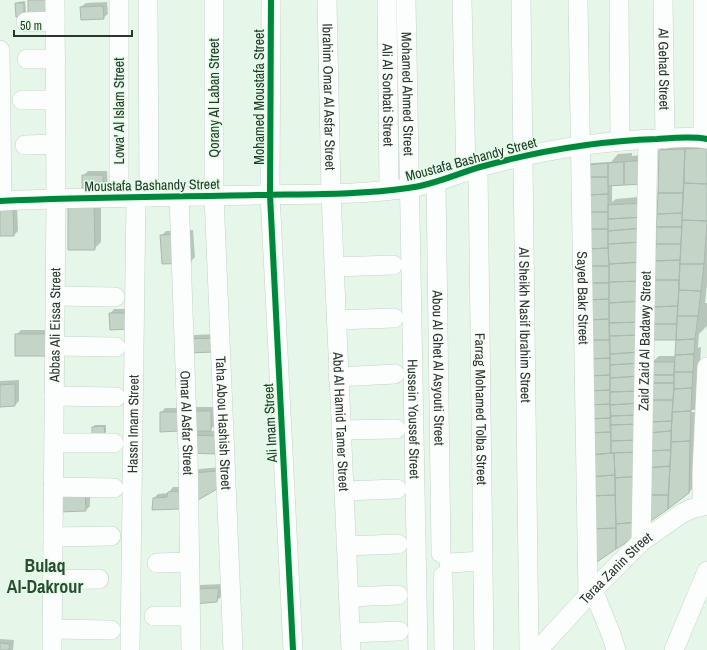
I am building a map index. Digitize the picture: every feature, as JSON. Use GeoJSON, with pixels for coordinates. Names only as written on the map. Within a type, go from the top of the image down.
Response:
{"type":"FeatureCollection","features":[{"type":"Feature","properties":{"kind":"street","name":"Abbas Ali Eissa Street"},"geometry":{"type":"LineString","coordinates":[[52,650],[56,198],[55,0]]}},
{"type":"Feature","properties":{"kind":"street","name":"Lowa' Al Islam Street"},"geometry":{"type":"LineString","coordinates":[[119,0],[135,197]]}},
{"type":"Feature","properties":{"kind":"street"},"geometry":{"type":"LineString","coordinates":[[135,197],[148,0]]}},
{"type":"Feature","properties":{"kind":"street","name":"Qorany Al Laban Street"},"geometry":{"type":"LineString","coordinates":[[214,0],[214,196]]}},
{"type":"Feature","properties":{"kind":"street","name":"Mohamed Moustafa Street"},"geometry":{"type":"LineString","coordinates":[[270,195],[271,0]]}},
{"type":"Feature","properties":{"kind":"street","name":"Ibrahim Omar Al Asfar Street"},"geometry":{"type":"LineString","coordinates":[[327,0],[331,194]]}},
{"type":"Feature","properties":{"kind":"street","name":"Ali Al Sonbati Street"},"geometry":{"type":"LineString","coordinates":[[387,0],[389,190]]}},
{"type":"Feature","properties":{"kind":"street","name":"Mohamed Ahmed Street"},"geometry":{"type":"LineString","coordinates":[[406,0],[410,188]]}},
{"type":"Feature","properties":{"kind":"street","name":"Farrag Mohamed Tolba Street"},"geometry":{"type":"LineString","coordinates":[[462,0],[472,170],[483,561],[484,650]]}},
{"type":"Feature","properties":{"kind":"street","name":"Al Sheikh Nasif Ibrahim Street"},"geometry":{"type":"LineString","coordinates":[[521,0],[529,650]]}},
{"type":"Feature","properties":{"kind":"street","name":"Sayed Bakr Street"},"geometry":{"type":"LineString","coordinates":[[578,0],[590,593]]}},
{"type":"Feature","properties":{"kind":"street"},"geometry":{"type":"LineString","coordinates":[[620,0],[620,141]]}},
{"type":"Feature","properties":{"kind":"street","name":"Al Gehad Street"},"geometry":{"type":"LineString","coordinates":[[656,139],[663,0]]}},
{"type":"Feature","properties":{"kind":"street"},"geometry":{"type":"LineString","coordinates":[[704,1],[705,139]]}},
{"type":"Feature","properties":{"kind":"street"},"geometry":{"type":"LineString","coordinates":[[26,22],[55,21]]}},
{"type":"Feature","properties":{"kind":"street"},"geometry":{"type":"LineString","coordinates":[[0,50],[1,201]]}},
{"type":"Feature","properties":{"kind":"street"},"geometry":{"type":"LineString","coordinates":[[27,59],[56,59]]}},
{"type":"Feature","properties":{"kind":"street"},"geometry":{"type":"LineString","coordinates":[[22,100],[56,100]]}},
{"type":"Feature","properties":{"kind":"street","name":"Moustafa Bashandy Street"},"geometry":{"type":"LineString","coordinates":[[1,201],[56,198],[331,194],[389,190],[410,188],[436,182],[522,156],[580,145],[656,139],[705,139]]}},
{"type":"Feature","properties":{"kind":"street","name":"Zaid Zaid Al Badawy Street"},"geometry":{"type":"LineString","coordinates":[[641,542],[656,139]]}},
{"type":"Feature","properties":{"kind":"street"},"geometry":{"type":"LineString","coordinates":[[25,145],[56,144]]}},
{"type":"Feature","properties":{"kind":"street","name":"Abou Al Ghet Al Asyouti Street"},"geometry":{"type":"LineString","coordinates":[[436,182],[444,564],[444,650]]}},
{"type":"Feature","properties":{"kind":"street","name":"Hussein Youssef Street"},"geometry":{"type":"LineString","coordinates":[[410,188],[418,650]]}},
{"type":"Feature","properties":{"kind":"street","name":"Abd Al Hamid Tamer Street"},"geometry":{"type":"LineString","coordinates":[[331,194],[350,641]]}},
{"type":"Feature","properties":{"kind":"street","name":"Ali Imam Street"},"geometry":{"type":"LineString","coordinates":[[270,195],[293,650]]}},
{"type":"Feature","properties":{"kind":"street","name":"Omar Al Asfar Street"},"geometry":{"type":"LineString","coordinates":[[179,196],[188,453],[191,650]]}},
{"type":"Feature","properties":{"kind":"street","name":"Taha Abou Hashish Street"},"geometry":{"type":"LineString","coordinates":[[214,196],[233,650]]}},
{"type":"Feature","properties":{"kind":"street","name":"Hassn Imam Street"},"geometry":{"type":"LineString","coordinates":[[130,650],[135,197]]}},
{"type":"Feature","properties":{"kind":"street"},"geometry":{"type":"LineString","coordinates":[[334,267],[393,265]]}},
{"type":"Feature","properties":{"kind":"street"},"geometry":{"type":"LineString","coordinates":[[55,296],[115,297]]}},
{"type":"Feature","properties":{"kind":"street"},"geometry":{"type":"LineString","coordinates":[[336,320],[394,318]]}},
{"type":"Feature","properties":{"kind":"street"},"geometry":{"type":"LineString","coordinates":[[55,346],[116,347]]}},
{"type":"Feature","properties":{"kind":"street"},"geometry":{"type":"LineString","coordinates":[[705,505],[707,372]]}},
{"type":"Feature","properties":{"kind":"street"},"geometry":{"type":"LineString","coordinates":[[338,377],[395,374]]}},
{"type":"Feature","properties":{"kind":"street"},"geometry":{"type":"LineString","coordinates":[[54,396],[116,397]]}},
{"type":"Feature","properties":{"kind":"street"},"geometry":{"type":"LineString","coordinates":[[341,430],[396,429]]}},
{"type":"Feature","properties":{"kind":"street"},"geometry":{"type":"LineString","coordinates":[[54,443],[114,443]]}},
{"type":"Feature","properties":{"kind":"street"},"geometry":{"type":"LineString","coordinates":[[53,487],[114,488]]}},
{"type":"Feature","properties":{"kind":"street"},"geometry":{"type":"LineString","coordinates":[[344,491],[397,489]]}},
{"type":"Feature","properties":{"kind":"street","name":"Teraa Zanin Street"},"geometry":{"type":"LineString","coordinates":[[538,650],[590,593],[641,542],[681,514],[705,505]]}},
{"type":"Feature","properties":{"kind":"street"},"geometry":{"type":"LineString","coordinates":[[53,537],[111,536]]}},
{"type":"Feature","properties":{"kind":"street"},"geometry":{"type":"LineString","coordinates":[[346,546],[398,544]]}},
{"type":"Feature","properties":{"kind":"street"},"geometry":{"type":"LineString","coordinates":[[444,564],[483,561]]}},
{"type":"Feature","properties":{"kind":"street"},"geometry":{"type":"LineString","coordinates":[[157,563],[189,562]]}},
{"type":"Feature","properties":{"kind":"street"},"geometry":{"type":"LineString","coordinates":[[674,650],[707,571]]}},
{"type":"Feature","properties":{"kind":"street"},"geometry":{"type":"LineString","coordinates":[[53,580],[99,580]]}},
{"type":"Feature","properties":{"kind":"street"},"geometry":{"type":"LineString","coordinates":[[590,593],[611,634],[616,650]]}},
{"type":"Feature","properties":{"kind":"street"},"geometry":{"type":"LineString","coordinates":[[348,597],[398,595]]}},
{"type":"Feature","properties":{"kind":"street"},"geometry":{"type":"LineString","coordinates":[[154,616],[190,616]]}},
{"type":"Feature","properties":{"kind":"street"},"geometry":{"type":"LineString","coordinates":[[52,629],[111,630]]}},
{"type":"Feature","properties":{"kind":"street"},"geometry":{"type":"LineString","coordinates":[[350,641],[399,631]]}},
{"type":"Feature","properties":{"kind":"building"},"geometry":{"type":"Polygon","coordinates":[[[28,0],[50,0],[51,13],[28,14],[28,0]]]}},
{"type":"Feature","properties":{"kind":"building"},"geometry":{"type":"Polygon","coordinates":[[[15,3],[24,3],[24,16],[16,17],[15,3]]]}},
{"type":"Feature","properties":{"kind":"building"},"geometry":{"type":"Polygon","coordinates":[[[103,6],[104,19],[81,20],[80,7],[103,6]]]}},
{"type":"Feature","properties":{"kind":"building"},"geometry":{"type":"Polygon","coordinates":[[[707,148],[707,184],[684,183],[685,149],[707,148]]]}},
{"type":"Feature","properties":{"kind":"building"},"geometry":{"type":"Polygon","coordinates":[[[685,149],[683,193],[658,193],[659,150],[685,149]]]}},
{"type":"Feature","properties":{"kind":"building"},"geometry":{"type":"Polygon","coordinates":[[[644,160],[643,184],[624,185],[624,162],[644,160]]]}},
{"type":"Feature","properties":{"kind":"building"},"geometry":{"type":"Polygon","coordinates":[[[624,162],[624,185],[608,186],[608,163],[624,162]]]}},
{"type":"Feature","properties":{"kind":"building"},"geometry":{"type":"Polygon","coordinates":[[[608,163],[608,177],[588,177],[588,165],[608,163]]]}},
{"type":"Feature","properties":{"kind":"building"},"geometry":{"type":"Polygon","coordinates":[[[82,175],[103,175],[103,194],[82,194],[82,175]]]}},
{"type":"Feature","properties":{"kind":"building"},"geometry":{"type":"Polygon","coordinates":[[[588,177],[608,177],[608,194],[588,195],[588,177]]]}},
{"type":"Feature","properties":{"kind":"building"},"geometry":{"type":"Polygon","coordinates":[[[684,183],[707,184],[707,221],[682,220],[684,183]]]}},
{"type":"Feature","properties":{"kind":"building"},"geometry":{"type":"Polygon","coordinates":[[[658,193],[683,193],[682,213],[657,214],[658,193]]]}},
{"type":"Feature","properties":{"kind":"building"},"geometry":{"type":"Polygon","coordinates":[[[608,194],[608,212],[588,212],[588,195],[608,194]]]}},
{"type":"Feature","properties":{"kind":"building"},"geometry":{"type":"Polygon","coordinates":[[[68,202],[94,202],[95,250],[68,250],[68,202]]]}},
{"type":"Feature","properties":{"kind":"building"},"geometry":{"type":"Polygon","coordinates":[[[643,203],[643,217],[608,219],[608,205],[643,203]]]}},
{"type":"Feature","properties":{"kind":"building"},"geometry":{"type":"Polygon","coordinates":[[[13,208],[14,236],[0,236],[0,209],[13,208]]]}},
{"type":"Feature","properties":{"kind":"building"},"geometry":{"type":"Polygon","coordinates":[[[588,212],[608,212],[608,229],[588,229],[588,212]]]}},
{"type":"Feature","properties":{"kind":"building"},"geometry":{"type":"Polygon","coordinates":[[[682,213],[682,227],[656,227],[657,214],[682,213]]]}},
{"type":"Feature","properties":{"kind":"building"},"geometry":{"type":"Polygon","coordinates":[[[643,217],[643,228],[608,231],[608,219],[643,217]]]}},
{"type":"Feature","properties":{"kind":"building"},"geometry":{"type":"Polygon","coordinates":[[[682,220],[707,221],[704,264],[680,264],[682,220]]]}},
{"type":"Feature","properties":{"kind":"building"},"geometry":{"type":"Polygon","coordinates":[[[656,227],[682,227],[681,244],[656,244],[656,227]]]}},
{"type":"Feature","properties":{"kind":"building"},"geometry":{"type":"Polygon","coordinates":[[[643,228],[643,242],[608,244],[608,231],[643,228]]]}},
{"type":"Feature","properties":{"kind":"building"},"geometry":{"type":"Polygon","coordinates":[[[588,229],[608,229],[608,248],[588,249],[588,229]]]}},
{"type":"Feature","properties":{"kind":"building"},"geometry":{"type":"Polygon","coordinates":[[[189,234],[191,263],[162,264],[160,235],[189,234]]]}},
{"type":"Feature","properties":{"kind":"building"},"geometry":{"type":"Polygon","coordinates":[[[643,242],[642,262],[609,264],[608,244],[643,242]]]}},
{"type":"Feature","properties":{"kind":"building"},"geometry":{"type":"Polygon","coordinates":[[[656,244],[681,244],[680,260],[655,261],[656,244]]]}},
{"type":"Feature","properties":{"kind":"building"},"geometry":{"type":"Polygon","coordinates":[[[608,248],[609,266],[588,266],[588,249],[608,248]]]}},
{"type":"Feature","properties":{"kind":"building"},"geometry":{"type":"Polygon","coordinates":[[[680,260],[679,280],[654,280],[655,261],[680,260]]]}},
{"type":"Feature","properties":{"kind":"building"},"geometry":{"type":"Polygon","coordinates":[[[642,262],[642,281],[609,282],[609,264],[642,262]]]}},
{"type":"Feature","properties":{"kind":"building"},"geometry":{"type":"Polygon","coordinates":[[[680,264],[704,264],[701,291],[679,290],[680,264]]]}},
{"type":"Feature","properties":{"kind":"building"},"geometry":{"type":"Polygon","coordinates":[[[588,266],[609,266],[609,283],[588,283],[588,266]]]}},
{"type":"Feature","properties":{"kind":"building"},"geometry":{"type":"Polygon","coordinates":[[[654,280],[679,280],[678,306],[653,307],[654,280]]]}},
{"type":"Feature","properties":{"kind":"building"},"geometry":{"type":"Polygon","coordinates":[[[642,281],[642,301],[609,303],[609,282],[642,281]]]}},
{"type":"Feature","properties":{"kind":"building"},"geometry":{"type":"Polygon","coordinates":[[[588,283],[609,283],[609,299],[588,300],[588,283]]]}},
{"type":"Feature","properties":{"kind":"building"},"geometry":{"type":"Polygon","coordinates":[[[679,290],[701,291],[698,316],[677,316],[679,290]]]}},
{"type":"Feature","properties":{"kind":"building"},"geometry":{"type":"Polygon","coordinates":[[[609,299],[609,319],[588,320],[588,300],[609,299]]]}},
{"type":"Feature","properties":{"kind":"building"},"geometry":{"type":"Polygon","coordinates":[[[642,301],[642,322],[609,323],[609,303],[642,301]]]}},
{"type":"Feature","properties":{"kind":"building"},"geometry":{"type":"Polygon","coordinates":[[[678,306],[677,324],[653,324],[653,307],[678,306]]]}},
{"type":"Feature","properties":{"kind":"building"},"geometry":{"type":"Polygon","coordinates":[[[109,313],[128,313],[128,329],[110,330],[109,313]]]}},
{"type":"Feature","properties":{"kind":"building"},"geometry":{"type":"Polygon","coordinates":[[[677,316],[698,316],[695,339],[676,340],[677,316]]]}},
{"type":"Feature","properties":{"kind":"building"},"geometry":{"type":"Polygon","coordinates":[[[609,319],[610,340],[588,340],[588,320],[609,319]]]}},
{"type":"Feature","properties":{"kind":"building"},"geometry":{"type":"Polygon","coordinates":[[[642,322],[641,335],[609,336],[609,323],[642,322]]]}},
{"type":"Feature","properties":{"kind":"building"},"geometry":{"type":"Polygon","coordinates":[[[653,324],[677,324],[676,340],[652,340],[653,324]]]}},
{"type":"Feature","properties":{"kind":"building"},"geometry":{"type":"Polygon","coordinates":[[[15,334],[46,334],[46,356],[15,356],[15,334]]]}},
{"type":"Feature","properties":{"kind":"building"},"geometry":{"type":"Polygon","coordinates":[[[641,335],[641,352],[610,354],[609,336],[641,335]]]}},
{"type":"Feature","properties":{"kind":"building"},"geometry":{"type":"Polygon","coordinates":[[[213,338],[213,352],[189,353],[188,339],[213,338]]]}},
{"type":"Feature","properties":{"kind":"building"},"geometry":{"type":"Polygon","coordinates":[[[695,339],[694,354],[675,355],[676,340],[695,339]]]}},
{"type":"Feature","properties":{"kind":"building"},"geometry":{"type":"Polygon","coordinates":[[[588,340],[610,340],[610,358],[588,359],[588,340]]]}},
{"type":"Feature","properties":{"kind":"building"},"geometry":{"type":"Polygon","coordinates":[[[641,352],[641,363],[610,365],[610,354],[641,352]]]}},
{"type":"Feature","properties":{"kind":"building"},"geometry":{"type":"Polygon","coordinates":[[[694,354],[693,372],[674,372],[675,355],[694,354]]]}},
{"type":"Feature","properties":{"kind":"building"},"geometry":{"type":"Polygon","coordinates":[[[610,358],[610,375],[588,376],[588,359],[610,358]]]}},
{"type":"Feature","properties":{"kind":"building"},"geometry":{"type":"Polygon","coordinates":[[[651,362],[675,362],[674,375],[651,375],[651,362]]]}},
{"type":"Feature","properties":{"kind":"building"},"geometry":{"type":"Polygon","coordinates":[[[641,363],[641,376],[610,378],[610,365],[641,363]]]}},
{"type":"Feature","properties":{"kind":"building"},"geometry":{"type":"Polygon","coordinates":[[[674,372],[693,372],[692,388],[674,389],[674,372]]]}},
{"type":"Feature","properties":{"kind":"building"},"geometry":{"type":"Polygon","coordinates":[[[610,375],[610,390],[588,391],[588,376],[610,375]]]}},
{"type":"Feature","properties":{"kind":"building"},"geometry":{"type":"Polygon","coordinates":[[[651,375],[674,375],[674,383],[650,383],[651,375]]]}},
{"type":"Feature","properties":{"kind":"building"},"geometry":{"type":"Polygon","coordinates":[[[641,376],[641,391],[610,392],[610,378],[641,376]]]}},
{"type":"Feature","properties":{"kind":"building"},"geometry":{"type":"Polygon","coordinates":[[[650,383],[674,383],[673,400],[650,400],[650,383]]]}},
{"type":"Feature","properties":{"kind":"building"},"geometry":{"type":"Polygon","coordinates":[[[15,384],[15,406],[0,407],[0,385],[15,384]]]}},
{"type":"Feature","properties":{"kind":"building"},"geometry":{"type":"Polygon","coordinates":[[[692,388],[691,411],[672,412],[674,389],[692,388]]]}},
{"type":"Feature","properties":{"kind":"building"},"geometry":{"type":"Polygon","coordinates":[[[610,390],[610,404],[588,405],[588,391],[610,390]]]}},
{"type":"Feature","properties":{"kind":"building"},"geometry":{"type":"Polygon","coordinates":[[[641,391],[640,403],[610,405],[610,392],[641,391]]]}},
{"type":"Feature","properties":{"kind":"building"},"geometry":{"type":"Polygon","coordinates":[[[650,400],[673,400],[672,421],[649,422],[650,400]]]}},
{"type":"Feature","properties":{"kind":"building"},"geometry":{"type":"Polygon","coordinates":[[[640,403],[640,415],[610,416],[610,405],[640,403]]]}},
{"type":"Feature","properties":{"kind":"building"},"geometry":{"type":"Polygon","coordinates":[[[610,404],[611,418],[588,419],[588,405],[610,404]]]}},
{"type":"Feature","properties":{"kind":"building"},"geometry":{"type":"Polygon","coordinates":[[[188,411],[211,411],[211,431],[189,431],[188,411]]]}},
{"type":"Feature","properties":{"kind":"building"},"geometry":{"type":"Polygon","coordinates":[[[691,411],[690,441],[671,442],[672,412],[691,411]]]}},
{"type":"Feature","properties":{"kind":"building"},"geometry":{"type":"Polygon","coordinates":[[[160,412],[180,412],[180,431],[160,432],[160,412]]]}},
{"type":"Feature","properties":{"kind":"building"},"geometry":{"type":"Polygon","coordinates":[[[640,415],[640,424],[610,425],[610,416],[640,415]]]}},
{"type":"Feature","properties":{"kind":"building"},"geometry":{"type":"Polygon","coordinates":[[[611,418],[611,432],[588,433],[588,419],[611,418]]]}},
{"type":"Feature","properties":{"kind":"building"},"geometry":{"type":"Polygon","coordinates":[[[672,421],[671,431],[648,433],[649,422],[672,421]]]}},
{"type":"Feature","properties":{"kind":"building"},"geometry":{"type":"Polygon","coordinates":[[[640,424],[640,440],[611,441],[610,425],[640,424]]]}},
{"type":"Feature","properties":{"kind":"building"},"geometry":{"type":"Polygon","coordinates":[[[104,426],[105,435],[92,436],[92,427],[104,426]]]}},
{"type":"Feature","properties":{"kind":"building"},"geometry":{"type":"Polygon","coordinates":[[[671,431],[671,450],[648,451],[648,433],[671,431]]]}},
{"type":"Feature","properties":{"kind":"building"},"geometry":{"type":"Polygon","coordinates":[[[611,432],[611,453],[589,455],[588,433],[611,432]]]}},
{"type":"Feature","properties":{"kind":"building"},"geometry":{"type":"Polygon","coordinates":[[[188,435],[215,436],[215,454],[188,453],[188,435]]]}},
{"type":"Feature","properties":{"kind":"building"},"geometry":{"type":"Polygon","coordinates":[[[640,440],[640,452],[611,453],[611,441],[640,440]]]}},
{"type":"Feature","properties":{"kind":"building"},"geometry":{"type":"Polygon","coordinates":[[[690,441],[689,493],[668,509],[671,442],[690,441]]]}},
{"type":"Feature","properties":{"kind":"building"},"geometry":{"type":"Polygon","coordinates":[[[671,450],[670,466],[647,468],[648,451],[671,450]]]}},
{"type":"Feature","properties":{"kind":"building"},"geometry":{"type":"Polygon","coordinates":[[[640,452],[640,476],[615,478],[614,453],[640,452]]]}},
{"type":"Feature","properties":{"kind":"building"},"geometry":{"type":"Polygon","coordinates":[[[614,453],[615,475],[589,477],[589,455],[614,453]]]}},
{"type":"Feature","properties":{"kind":"building"},"geometry":{"type":"Polygon","coordinates":[[[670,466],[668,495],[646,495],[647,468],[670,466]]]}},
{"type":"Feature","properties":{"kind":"building"},"geometry":{"type":"Polygon","coordinates":[[[218,471],[217,489],[193,503],[193,473],[218,471]]]}},
{"type":"Feature","properties":{"kind":"building"},"geometry":{"type":"Polygon","coordinates":[[[615,475],[615,495],[591,496],[589,477],[615,475]]]}},
{"type":"Feature","properties":{"kind":"building"},"geometry":{"type":"Polygon","coordinates":[[[640,476],[639,522],[616,524],[615,478],[640,476]]]}},
{"type":"Feature","properties":{"kind":"building"},"geometry":{"type":"Polygon","coordinates":[[[179,491],[180,509],[152,510],[153,498],[167,497],[168,492],[179,491]]]}},
{"type":"Feature","properties":{"kind":"building"},"geometry":{"type":"Polygon","coordinates":[[[85,492],[86,511],[59,512],[58,493],[85,492]]]}},
{"type":"Feature","properties":{"kind":"building"},"geometry":{"type":"Polygon","coordinates":[[[615,495],[616,528],[591,529],[591,496],[615,495]]]}},
{"type":"Feature","properties":{"kind":"building"},"geometry":{"type":"Polygon","coordinates":[[[646,495],[668,495],[668,509],[645,525],[646,495]]]}},
{"type":"Feature","properties":{"kind":"building"},"geometry":{"type":"Polygon","coordinates":[[[639,522],[639,534],[616,549],[616,524],[639,522]]]}},
{"type":"Feature","properties":{"kind":"building"},"geometry":{"type":"Polygon","coordinates":[[[616,528],[616,549],[591,566],[591,529],[616,528]]]}},
{"type":"Feature","properties":{"kind":"building"},"geometry":{"type":"Polygon","coordinates":[[[219,588],[217,602],[194,604],[195,589],[219,588]]]}},
{"type":"Feature","properties":{"kind":"building"},"geometry":{"type":"Polygon","coordinates":[[[0,643],[10,644],[9,650],[0,650],[0,643]]]}},
{"type":"Feature","properties":{"kind":"cycle path"},"geometry":{"type":"LineString","coordinates":[[271,0],[270,195],[293,650]]}},
{"type":"Feature","properties":{"kind":"cycle path"},"geometry":{"type":"LineString","coordinates":[[0,201],[371,192],[418,187],[502,161],[568,148],[635,140],[682,138],[707,139]]}},
{"type":"Feature","properties":{"kind":"district","name":"Bulaq Al-Dakrour"},"geometry":{"type":"Point","coordinates":[45,576]}}]}
